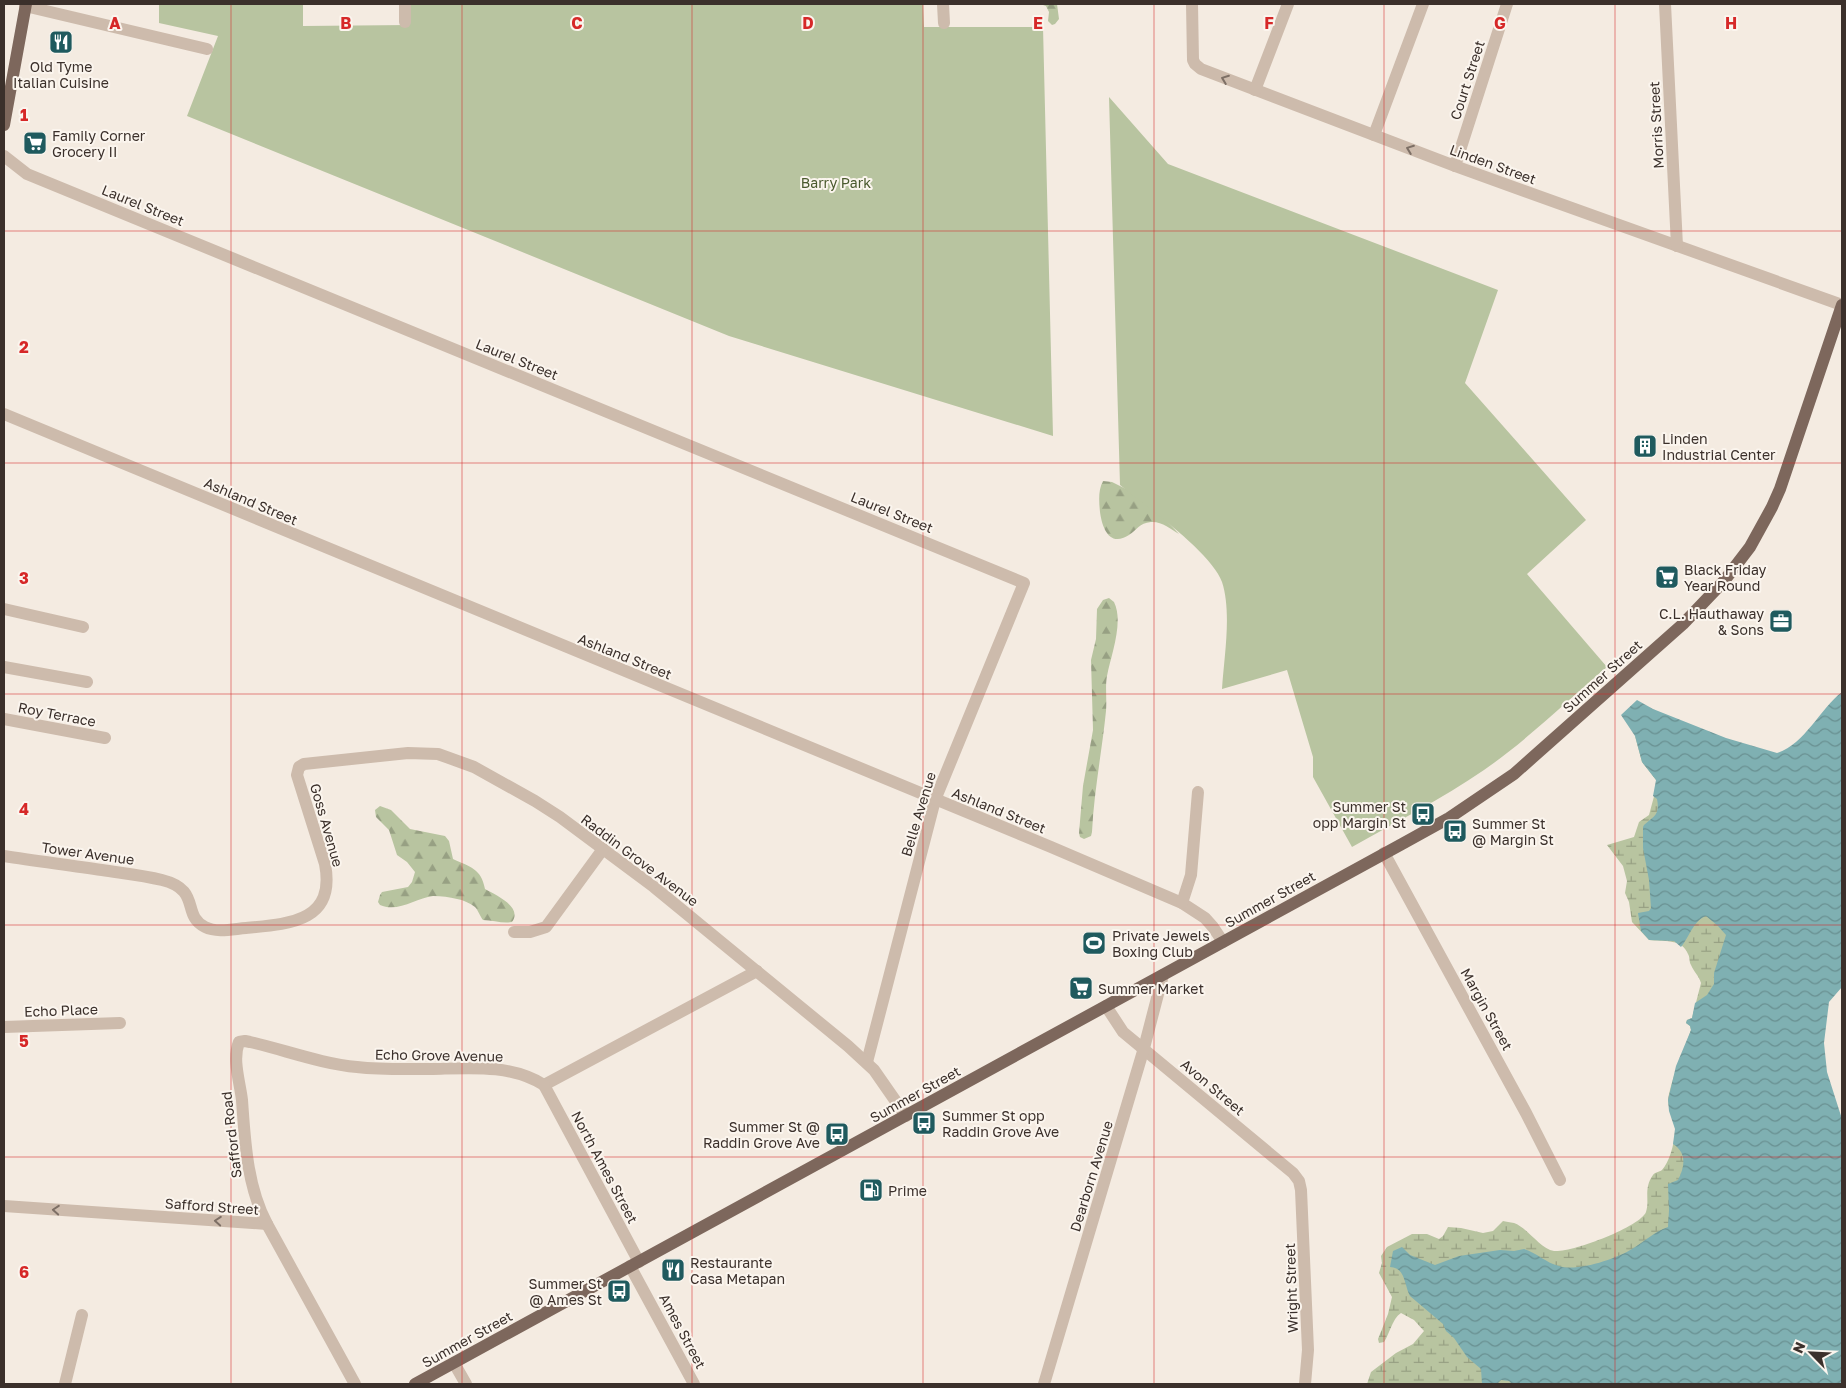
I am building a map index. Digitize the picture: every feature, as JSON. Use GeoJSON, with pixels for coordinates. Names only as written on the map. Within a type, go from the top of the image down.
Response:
{"type":"FeatureCollection","features":[{"type":"Feature","properties":{"kind":"main road"},"geometry":{"type":"LineString","coordinates":[[4,125],[26,5]]}},
{"type":"Feature","properties":{"kind":"main road","name":"Summer Street"},"geometry":{"type":"LineString","coordinates":[[415,1384],[1449,818],[1514,774],[1683,624],[1724,581],[1755,539],[1776,498],[1842,305]]}},
{"type":"Feature","properties":{"kind":"street"},"geometry":{"type":"LineString","coordinates":[[405,4],[405,22]]}},
{"type":"Feature","properties":{"kind":"street"},"geometry":{"type":"LineString","coordinates":[[944,4],[944,23]]}},
{"type":"Feature","properties":{"kind":"street","name":"Linden Street"},"geometry":{"type":"LineString","coordinates":[[1192,4],[1192,57],[1195,64],[1201,69],[1455,166],[1842,305]]}},
{"type":"Feature","properties":{"kind":"street"},"geometry":{"type":"LineString","coordinates":[[1255,90],[1288,4]]}},
{"type":"Feature","properties":{"kind":"street"},"geometry":{"type":"LineString","coordinates":[[1374,135],[1423,4]]}},
{"type":"Feature","properties":{"kind":"street","name":"Court Street"},"geometry":{"type":"LineString","coordinates":[[1455,166],[1507,4]]}},
{"type":"Feature","properties":{"kind":"street","name":"Morris Street"},"geometry":{"type":"LineString","coordinates":[[1665,4],[1677,246]]}},
{"type":"Feature","properties":{"kind":"street"},"geometry":{"type":"LineString","coordinates":[[26,5],[208,49]]}},
{"type":"Feature","properties":{"kind":"street","name":"Laurel Street"},"geometry":{"type":"LineString","coordinates":[[4,156],[27,174],[1024,583]]}},
{"type":"Feature","properties":{"kind":"street","name":"Ashland Street"},"geometry":{"type":"LineString","coordinates":[[4,414],[1182,903],[1205,918],[1223,942]]}},
{"type":"Feature","properties":{"kind":"street","name":"Belle Avenue"},"geometry":{"type":"LineString","coordinates":[[867,1062],[935,800],[1024,583]]}},
{"type":"Feature","properties":{"kind":"street"},"geometry":{"type":"LineString","coordinates":[[4,610],[83,627]]}},
{"type":"Feature","properties":{"kind":"street"},"geometry":{"type":"LineString","coordinates":[[4,667],[86,682]]}},
{"type":"Feature","properties":{"kind":"street","name":"Roy Terrace"},"geometry":{"type":"LineString","coordinates":[[4,719],[105,738]]}},
{"type":"Feature","properties":{"kind":"street","name":"Raddin Grove Avenue"},"geometry":{"type":"LineString","coordinates":[[298,768],[304,764],[408,753],[433,753],[474,767],[535,800],[654,887],[867,1062],[906,1116]]}},
{"type":"Feature","properties":{"kind":"street","name":"Goss Avenue"},"geometry":{"type":"LineString","coordinates":[[168,882],[184,891],[198,922],[214,930],[274,926],[301,919],[315,911],[325,890],[325,864],[304,801],[297,775],[298,768]]}},
{"type":"Feature","properties":{"kind":"street"},"geometry":{"type":"LineString","coordinates":[[1182,903],[1190,876],[1198,792]]}},
{"type":"Feature","properties":{"kind":"street"},"geometry":{"type":"LineString","coordinates":[[514,932],[530,932],[546,927],[603,850]]}},
{"type":"Feature","properties":{"kind":"street","name":"Margin Street"},"geometry":{"type":"LineString","coordinates":[[1384,853],[1526,1113],[1560,1180]]}},
{"type":"Feature","properties":{"kind":"street","name":"Tower Avenue"},"geometry":{"type":"LineString","coordinates":[[4,856],[142,876],[168,882]]}},
{"type":"Feature","properties":{"kind":"street"},"geometry":{"type":"LineString","coordinates":[[544,1085],[757,972]]}},
{"type":"Feature","properties":{"kind":"street","name":"Dearborn Avenue"},"geometry":{"type":"LineString","coordinates":[[1044,1384],[1144,1048],[1163,975]]}},
{"type":"Feature","properties":{"kind":"street","name":"Avon Street"},"geometry":{"type":"LineString","coordinates":[[1106,1006],[1121,1029],[1295,1174],[1302,1190]]}},
{"type":"Feature","properties":{"kind":"street","name":"Echo Place"},"geometry":{"type":"LineString","coordinates":[[4,1027],[120,1023]]}},
{"type":"Feature","properties":{"kind":"street","name":"Echo Grove Avenue"},"geometry":{"type":"LineString","coordinates":[[242,1041],[349,1066],[506,1071],[527,1076],[544,1085]]}},
{"type":"Feature","properties":{"kind":"street","name":"Safford Road"},"geometry":{"type":"LineString","coordinates":[[242,1041],[238,1046],[237,1056],[246,1146],[256,1201],[267,1224]]}},
{"type":"Feature","properties":{"kind":"street","name":"North Ames Street"},"geometry":{"type":"LineString","coordinates":[[544,1085],[635,1264]]}},
{"type":"Feature","properties":{"kind":"street","name":"Wright Street"},"geometry":{"type":"LineString","coordinates":[[1302,1190],[1308,1350],[1305,1384]]}},
{"type":"Feature","properties":{"kind":"street","name":"Safford Street"},"geometry":{"type":"LineString","coordinates":[[4,1206],[267,1224],[355,1384]]}},
{"type":"Feature","properties":{"kind":"street","name":"Ames Street"},"geometry":{"type":"LineString","coordinates":[[635,1264],[694,1384]]}},
{"type":"Feature","properties":{"kind":"street"},"geometry":{"type":"LineString","coordinates":[[65,1384],[82,1315]]}},
{"type":"Feature","properties":{"kind":"street"},"geometry":{"type":"LineString","coordinates":[[454,1363],[466,1384]]}},
{"type":"Feature","properties":{"kind":"green space","name":"Barry Park"},"geometry":{"type":"Polygon","coordinates":[[[159,4],[303,4],[303,26],[409,25],[410,4],[923,4],[924,27],[1043,27],[1053,436],[729,336],[187,116],[218,36],[159,23],[159,4]]]}},
{"type":"Feature","properties":{"kind":"green space"},"geometry":{"type":"Polygon","coordinates":[[[1040,4],[1057,4],[1059,19],[1055,24],[1052,25],[1048,21],[1049,12],[1046,6],[1040,4]]]}},
{"type":"Feature","properties":{"kind":"green space"},"geometry":{"type":"Polygon","coordinates":[[[1109,97],[1168,164],[1498,290],[1465,383],[1586,520],[1527,574],[1607,667],[1500,759],[1435,801],[1352,847],[1313,777],[1313,757],[1287,670],[1222,689],[1227,621],[1225,594],[1216,570],[1177,530],[1120,485],[1109,97]]]}},
{"type":"Feature","properties":{"kind":"green space"},"geometry":{"type":"Polygon","coordinates":[[[1103,481],[1112,482],[1146,499],[1179,534],[1162,524],[1151,522],[1141,525],[1122,538],[1116,539],[1112,537],[1105,529],[1100,512],[1099,500],[1103,481]]]}},
{"type":"Feature","properties":{"kind":"green space"},"geometry":{"type":"Polygon","coordinates":[[[1109,598],[1114,602],[1117,610],[1116,639],[1106,680],[1106,711],[1094,801],[1092,832],[1091,836],[1084,839],[1080,837],[1079,833],[1083,786],[1093,730],[1091,660],[1096,639],[1097,609],[1103,600],[1109,598]]]}},
{"type":"Feature","properties":{"kind":"green space"},"geometry":{"type":"Polygon","coordinates":[[[1635,736],[1728,809],[1758,1384],[1367,1384],[1371,1372],[1396,1353],[1413,1344],[1424,1331],[1414,1320],[1401,1313],[1393,1322],[1384,1342],[1379,1343],[1378,1339],[1388,1314],[1392,1297],[1379,1273],[1382,1263],[1381,1256],[1387,1247],[1412,1234],[1427,1234],[1439,1239],[1448,1227],[1483,1233],[1493,1231],[1503,1221],[1514,1223],[1544,1246],[1554,1251],[1575,1248],[1604,1238],[1641,1218],[1646,1212],[1647,1190],[1650,1180],[1654,1174],[1665,1167],[1669,1158],[1674,1143],[1675,1124],[1668,1100],[1669,1094],[1676,1069],[1691,1030],[1690,1026],[1686,1023],[1687,1020],[1692,1018],[1701,983],[1690,964],[1688,954],[1681,945],[1672,942],[1649,940],[1632,922],[1629,902],[1625,893],[1627,881],[1623,866],[1607,845],[1634,837],[1639,822],[1649,815],[1656,789],[1656,780],[1642,762],[1635,736]]]}},
{"type":"Feature","properties":{"kind":"green space"},"geometry":{"type":"Polygon","coordinates":[[[380,806],[391,810],[410,829],[445,836],[449,841],[453,859],[470,866],[478,872],[485,889],[507,902],[511,907],[514,911],[512,922],[483,920],[476,908],[471,904],[462,900],[445,897],[427,897],[393,907],[380,905],[378,902],[382,892],[408,887],[412,882],[415,872],[407,862],[397,855],[389,830],[376,817],[375,810],[380,806]]]}},
{"type":"Feature","properties":{"kind":"water"},"geometry":{"type":"Polygon","coordinates":[[[1842,692],[1842,987],[1829,1002],[1824,1043],[1827,1072],[1842,1119],[1842,1384],[1512,1384],[1509,1381],[1501,1380],[1497,1384],[1482,1384],[1481,1369],[1467,1357],[1454,1338],[1446,1331],[1443,1324],[1410,1296],[1399,1270],[1390,1267],[1393,1251],[1402,1247],[1410,1255],[1435,1265],[1459,1256],[1500,1250],[1514,1251],[1524,1249],[1559,1266],[1576,1267],[1596,1264],[1625,1253],[1668,1227],[1668,1184],[1678,1180],[1682,1170],[1683,1156],[1681,1151],[1673,1144],[1675,1129],[1669,1111],[1668,1100],[1676,1066],[1691,1030],[1690,1026],[1686,1023],[1687,1020],[1692,1018],[1695,1003],[1707,995],[1714,984],[1714,973],[1726,935],[1706,916],[1698,921],[1681,947],[1674,941],[1649,940],[1641,931],[1638,913],[1649,911],[1651,908],[1649,880],[1643,848],[1643,827],[1658,809],[1657,799],[1653,796],[1656,780],[1642,762],[1635,736],[1621,715],[1637,700],[1653,709],[1726,738],[1777,753],[1787,749],[1804,735],[1842,692]]]}},
{"type":"Feature","properties":{"kind":"place","name":"Old Tyme Italian Cuisine"},"geometry":{"type":"Point","coordinates":[61,42]}},
{"type":"Feature","properties":{"kind":"place","name":"Family Corner Grocery II"},"geometry":{"type":"Point","coordinates":[35,143]}},
{"type":"Feature","properties":{"kind":"place","name":"Linden Industrial Center"},"geometry":{"type":"Point","coordinates":[1645,446]}},
{"type":"Feature","properties":{"kind":"place","name":"Black Friday Year Round"},"geometry":{"type":"Point","coordinates":[1667,577]}},
{"type":"Feature","properties":{"kind":"place","name":"C.L. Hauthaway & Sons"},"geometry":{"type":"Point","coordinates":[1781,621]}},
{"type":"Feature","properties":{"kind":"place","name":"Summer St opp Margin St"},"geometry":{"type":"Point","coordinates":[1423,814]}},
{"type":"Feature","properties":{"kind":"place","name":"Summer St @ Margin St"},"geometry":{"type":"Point","coordinates":[1455,831]}},
{"type":"Feature","properties":{"kind":"place","name":"Private Jewels Boxing Club"},"geometry":{"type":"Point","coordinates":[1094,943]}},
{"type":"Feature","properties":{"kind":"place","name":"Summer Market"},"geometry":{"type":"Point","coordinates":[1081,988]}},
{"type":"Feature","properties":{"kind":"place","name":"Summer St opp Raddin Grove Ave"},"geometry":{"type":"Point","coordinates":[924,1123]}},
{"type":"Feature","properties":{"kind":"place","name":"Summer St @ Raddin Grove Ave"},"geometry":{"type":"Point","coordinates":[837,1134]}},
{"type":"Feature","properties":{"kind":"place","name":"Prime"},"geometry":{"type":"Point","coordinates":[871,1190]}},
{"type":"Feature","properties":{"kind":"place","name":"Restaurante Casa Metapan"},"geometry":{"type":"Point","coordinates":[673,1270]}},
{"type":"Feature","properties":{"kind":"place","name":"Summer St @ Ames St"},"geometry":{"type":"Point","coordinates":[619,1291]}}]}
